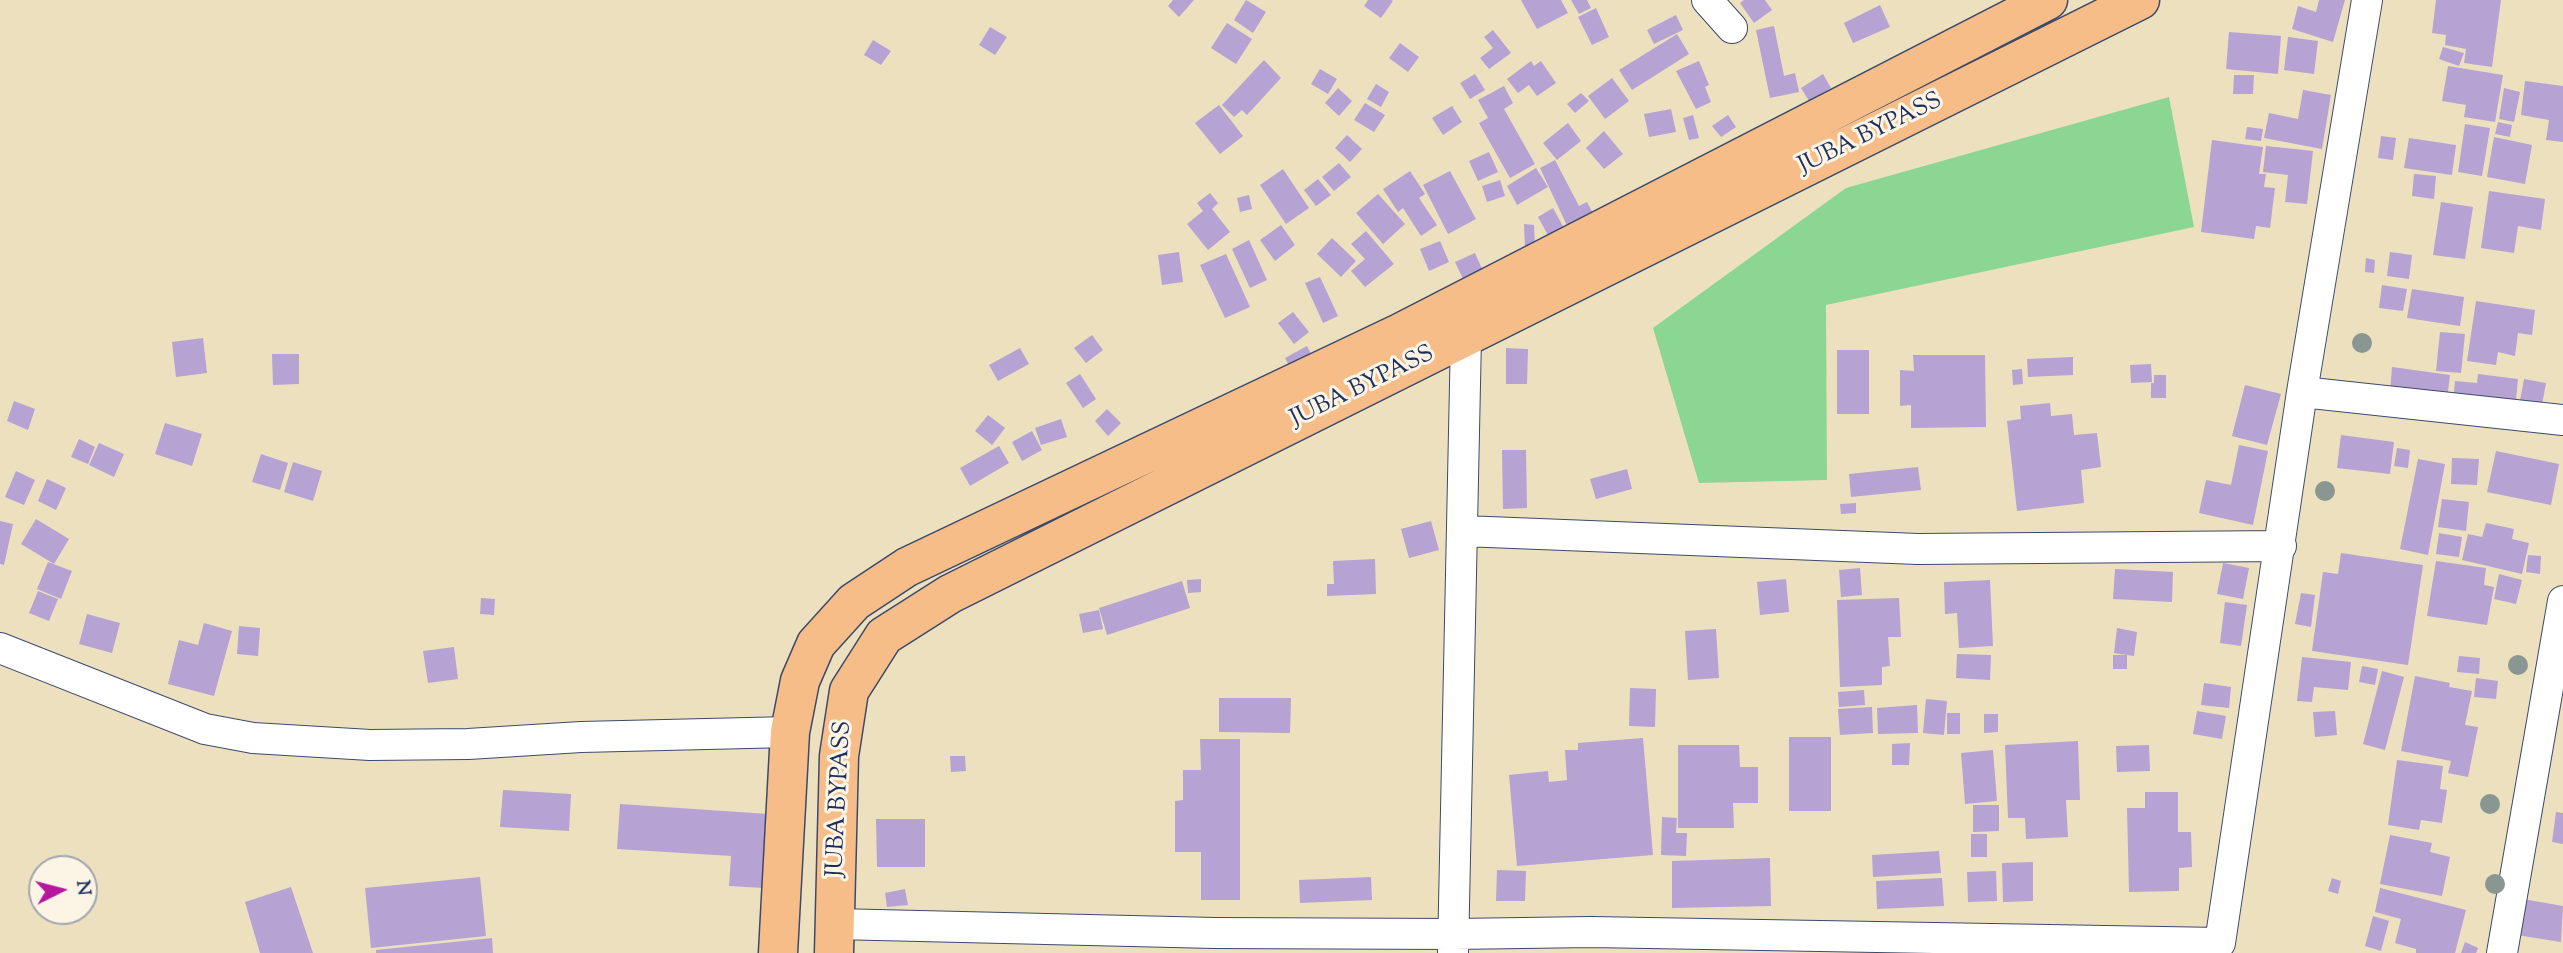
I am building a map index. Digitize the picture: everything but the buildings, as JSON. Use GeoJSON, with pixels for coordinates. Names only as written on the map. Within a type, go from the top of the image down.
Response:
{"type":"FeatureCollection","features":[{"type":"Feature","properties":{"kind":"main road","name":"JUBA BYPASS"},"geometry":{"type":"LineString","coordinates":[[778,953],[790,732],[800,681],[816,644],[854,602],[907,567],[1401,333],[2048,0]]}},
{"type":"Feature","properties":{"kind":"main road","name":"JUBA BYPASS"},"geometry":{"type":"LineString","coordinates":[[835,938],[839,756],[849,691],[884,636],[950,594],[2140,0]]}},
{"type":"Feature","properties":{"kind":"street"},"geometry":{"type":"LineString","coordinates":[[1707,0],[1732,28]]}},
{"type":"Feature","properties":{"kind":"street"},"geometry":{"type":"LineString","coordinates":[[835,938],[1215,933],[1454,944],[1591,932],[2216,948],[2281,546],[2302,392],[2367,0]]}},
{"type":"Feature","properties":{"kind":"street"},"geometry":{"type":"LineString","coordinates":[[1454,944],[1466,337]]}},
{"type":"Feature","properties":{"kind":"street"},"geometry":{"type":"LineString","coordinates":[[2302,392],[2563,420]]}},
{"type":"Feature","properties":{"kind":"street"},"geometry":{"type":"LineString","coordinates":[[1463,531],[1918,549],[2281,546]]}},
{"type":"Feature","properties":{"kind":"street"},"geometry":{"type":"LineString","coordinates":[[2502,953],[2563,601]]}},
{"type":"Feature","properties":{"kind":"street"},"geometry":{"type":"LineString","coordinates":[[0,648],[205,729],[253,738],[370,745],[790,732]]}},
{"type":"Feature","properties":{"kind":"green space"},"geometry":{"type":"Polygon","coordinates":[[[2169,97],[2194,227],[1826,305],[1827,480],[1699,483],[1653,328],[1846,188],[2169,97]]]}}]}
